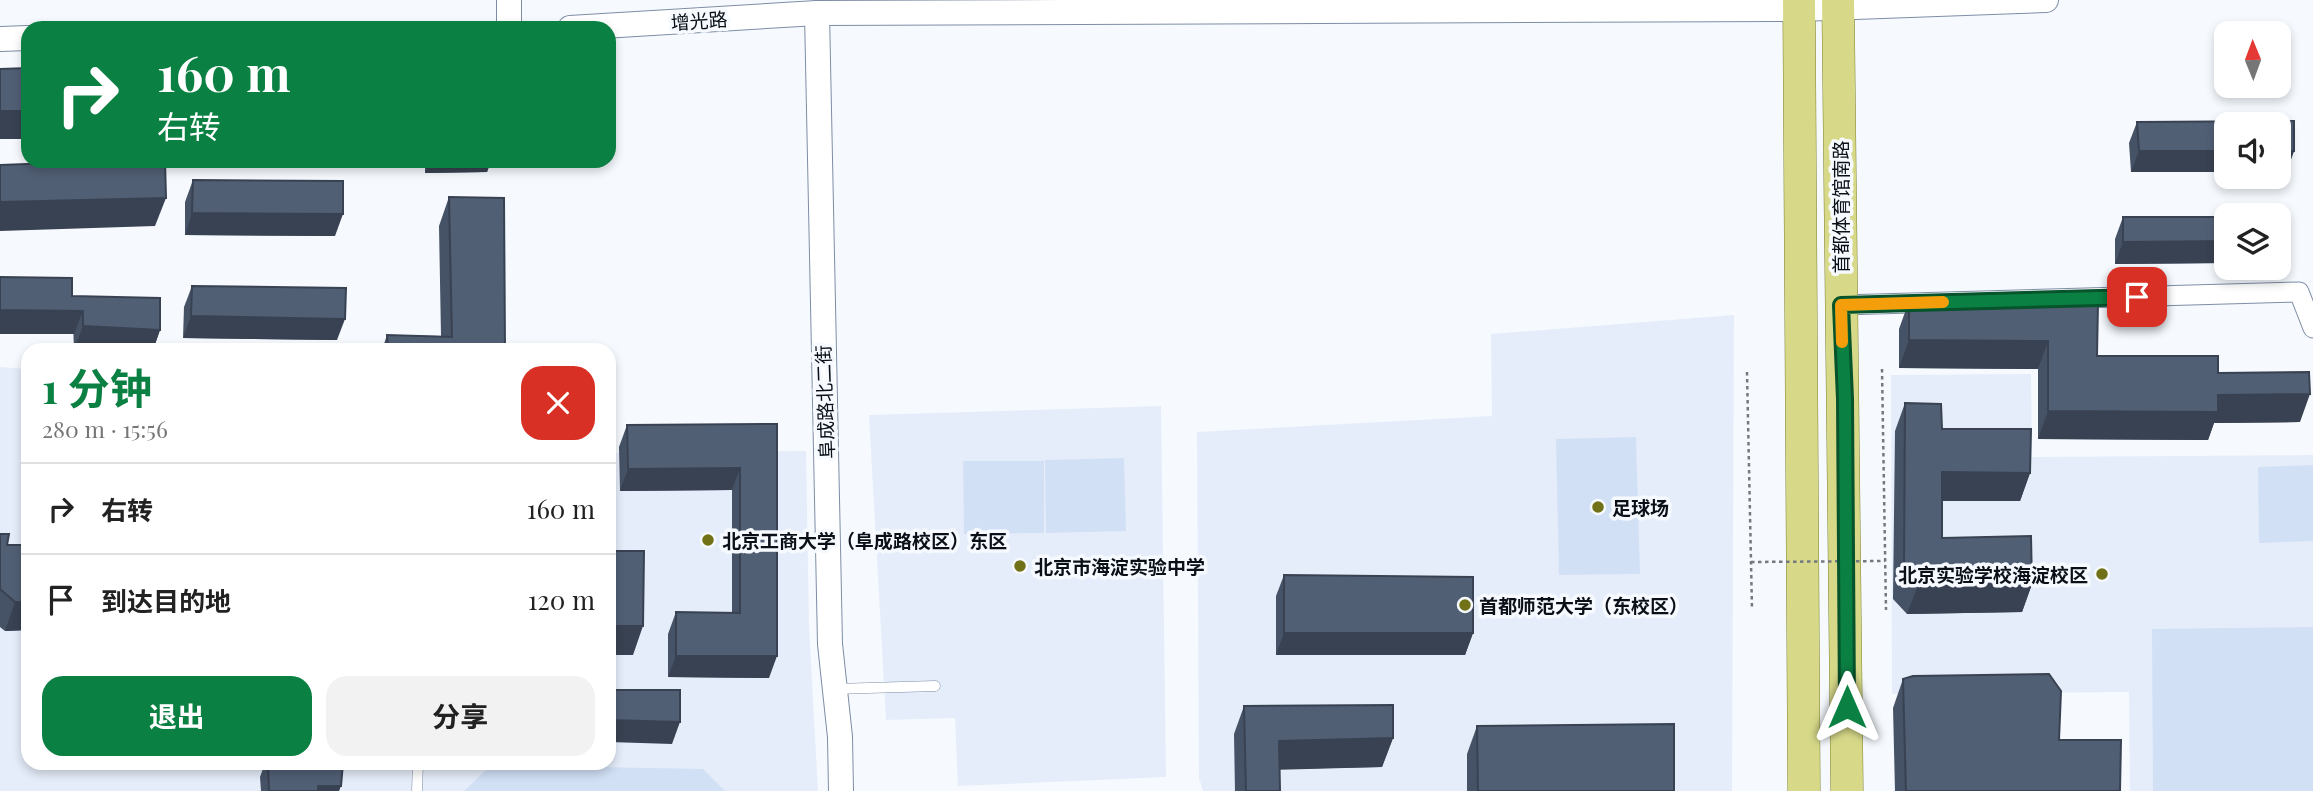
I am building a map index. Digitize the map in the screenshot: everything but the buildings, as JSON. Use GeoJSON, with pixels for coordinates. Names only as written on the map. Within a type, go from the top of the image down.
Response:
{"type":"FeatureCollection","features":[{"type":"Feature","properties":{"kind":"main road","name":"首都体育馆南路"},"geometry":{"type":"LineString","coordinates":[[1838,4],[1841,305],[1845,399],[1847,791]]}},
{"type":"Feature","properties":{"kind":"main road","name":"首都体育馆南路"},"geometry":{"type":"LineString","coordinates":[[1800,5],[1804,791]]}},
{"type":"Feature","properties":{"kind":"street"},"geometry":{"type":"LineString","coordinates":[[509,0],[509,21]]}},
{"type":"Feature","properties":{"kind":"street","name":"增光路"},"geometry":{"type":"LineString","coordinates":[[616,25],[817,13],[1800,5],[2046,0]]}},
{"type":"Feature","properties":{"kind":"street","name":"阜成路北二街"},"geometry":{"type":"LineString","coordinates":[[817,13],[830,644],[841,791]]}},
{"type":"Feature","properties":{"kind":"street"},"geometry":{"type":"LineString","coordinates":[[0,39],[21,38]]}},
{"type":"Feature","properties":{"kind":"street"},"geometry":{"type":"LineString","coordinates":[[1841,305],[2299,292],[2313,328]]}},
{"type":"Feature","properties":{"kind":"lane"},"geometry":{"type":"LineString","coordinates":[[835,689],[935,686]]}},
{"type":"Feature","properties":{"kind":"lane"},"geometry":{"type":"LineString","coordinates":[[417,791],[418,770]]}},
{"type":"Feature","properties":{"kind":"path"},"geometry":{"type":"LineString","coordinates":[[1882,369],[1886,610]]}},
{"type":"Feature","properties":{"kind":"path"},"geometry":{"type":"LineString","coordinates":[[1747,372],[1752,610]]}},
{"type":"Feature","properties":{"kind":"path"},"geometry":{"type":"LineString","coordinates":[[1751,562],[1885,561]]}},
{"type":"Feature","properties":{"kind":"shaded area","name":"首都师范大学（东校区）"},"geometry":{"type":"Polygon","coordinates":[[[1734,315],[1732,791],[1203,791],[1199,778],[1197,432],[1492,416],[1491,334],[1734,315]]]}},
{"type":"Feature","properties":{"kind":"shaded area","name":"北京工商大学（阜成路校区）东区"},"geometry":{"type":"Polygon","coordinates":[[[0,367],[21,368],[21,770],[616,770],[616,453],[806,451],[809,626],[818,791],[0,791],[0,367]]]}},
{"type":"Feature","properties":{"kind":"shaded area","name":"北京实验学校海淀校区"},"geometry":{"type":"Polygon","coordinates":[[[2031,374],[2032,457],[2313,455],[2313,791],[2130,791],[2129,692],[1892,694],[1891,375],[2031,374]]]}},
{"type":"Feature","properties":{"kind":"shaded area","name":"北京市海淀实验中学"},"geometry":{"type":"Polygon","coordinates":[[[1161,406],[1166,777],[958,786],[955,718],[886,720],[869,415],[1161,406]]]}},
{"type":"Feature","properties":{"kind":"shaded area","name":"足球场"},"geometry":{"type":"Polygon","coordinates":[[[1636,437],[1640,574],[1559,575],[1556,439],[1636,437]]]}},
{"type":"Feature","properties":{"kind":"shaded area"},"geometry":{"type":"Polygon","coordinates":[[[1124,458],[1126,531],[1046,533],[1045,460],[1124,458]]]}},
{"type":"Feature","properties":{"kind":"shaded area"},"geometry":{"type":"Polygon","coordinates":[[[963,461],[1044,461],[1044,533],[964,534],[963,461]]]}},
{"type":"Feature","properties":{"kind":"shaded area"},"geometry":{"type":"Polygon","coordinates":[[[2313,465],[2313,541],[2259,543],[2258,467],[2313,465]]]}},
{"type":"Feature","properties":{"kind":"shaded area"},"geometry":{"type":"Polygon","coordinates":[[[2313,627],[2313,791],[2153,791],[2152,629],[2313,627]]]}},
{"type":"Feature","properties":{"kind":"shaded area"},"geometry":{"type":"Polygon","coordinates":[[[616,767],[703,769],[725,791],[464,791],[486,770],[616,770],[616,767]]]}},
{"type":"Feature","properties":{"kind":"slow traffic"},"geometry":{"type":"LineString","coordinates":[[1842,342],[1841,305],[1943,302]]}},
{"type":"Feature","properties":{"kind":"place","name":"足球场"},"geometry":{"type":"Point","coordinates":[1598,507]}},
{"type":"Feature","properties":{"kind":"place","name":"北京工商大学（阜成路校区）东区"},"geometry":{"type":"Point","coordinates":[708,540]}},
{"type":"Feature","properties":{"kind":"place","name":"北京市海淀实验中学"},"geometry":{"type":"Point","coordinates":[1020,566]}},
{"type":"Feature","properties":{"kind":"place","name":"北京实验学校海淀校区"},"geometry":{"type":"Point","coordinates":[2102,574]}},
{"type":"Feature","properties":{"kind":"place","name":"首都师范大学（东校区）"},"geometry":{"type":"Point","coordinates":[1465,605]}},
{"type":"Feature","properties":{"kind":"route"},"geometry":{"type":"LineString","coordinates":[[1847,707],[1845,399],[1841,305],[2137,297]]}}]}
